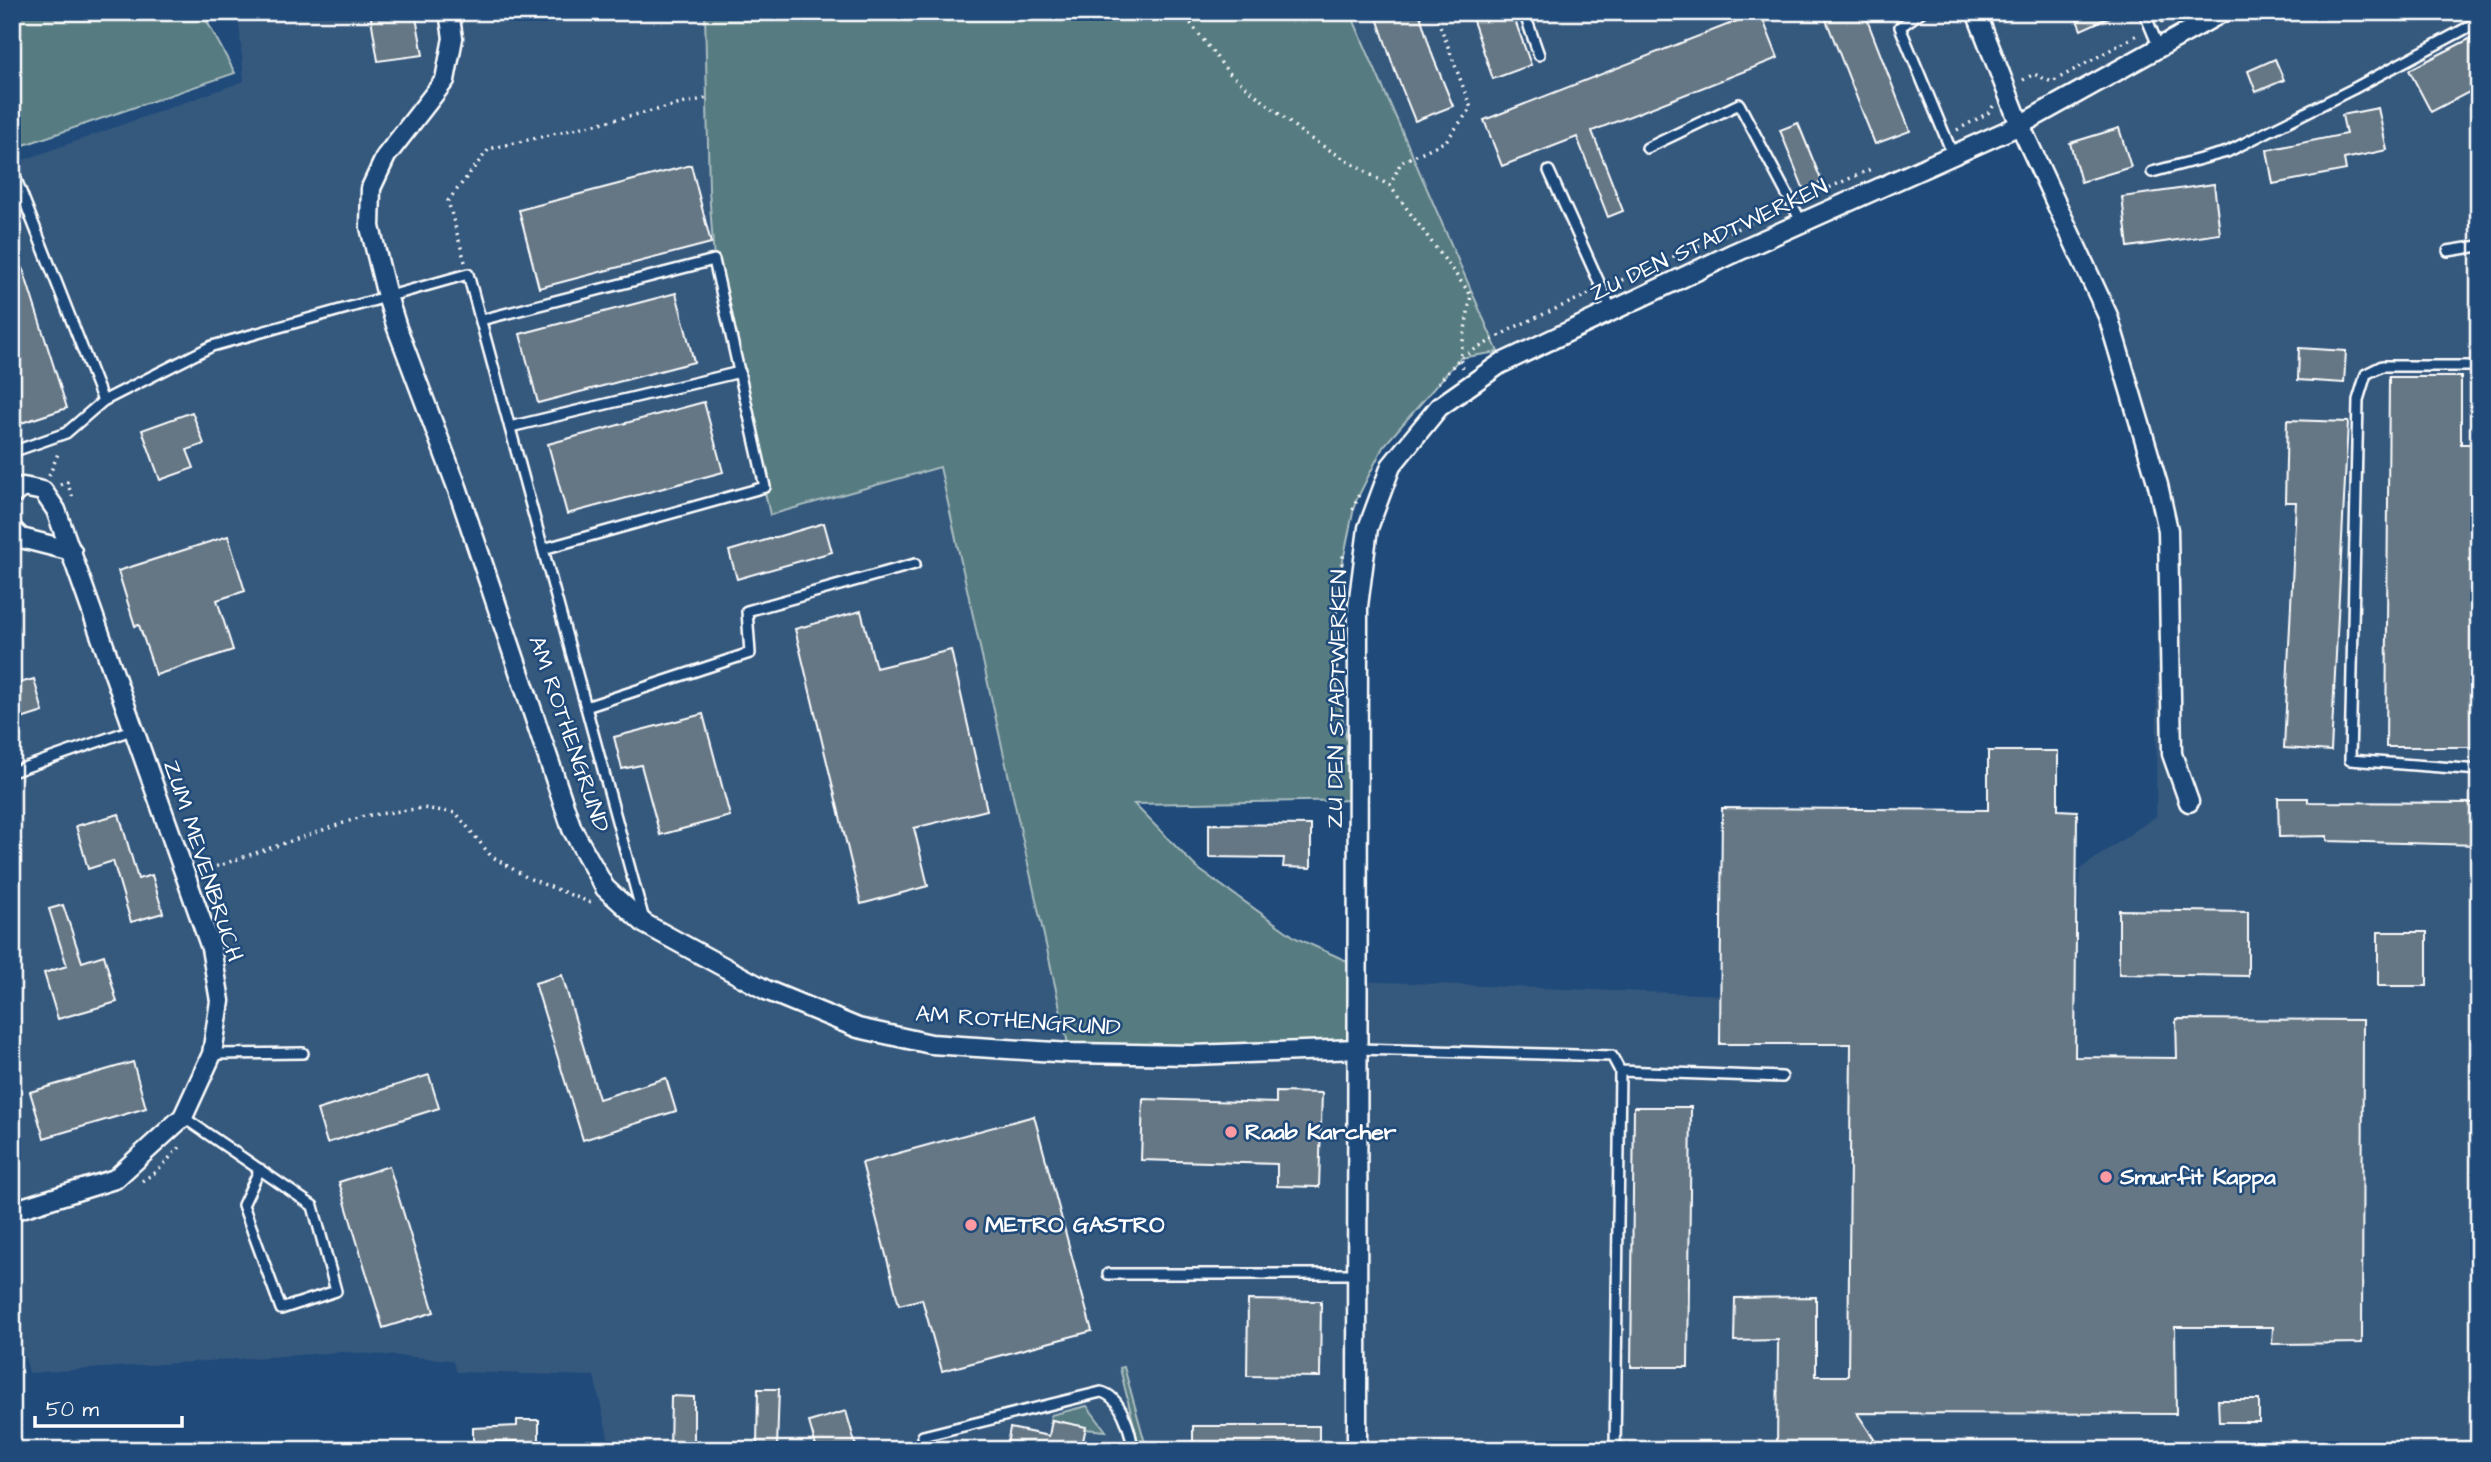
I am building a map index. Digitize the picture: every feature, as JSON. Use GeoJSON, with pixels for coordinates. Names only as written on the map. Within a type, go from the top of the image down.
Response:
{"type":"FeatureCollection","features":[{"type":"Feature","properties":{"kind":"street","name":"AM ROTHENGRUND"},"geometry":{"type":"LineString","coordinates":[[449,12],[453,38],[445,79],[386,156],[371,188],[370,227],[387,296],[461,500],[572,829],[605,888],[645,924],[766,990],[858,1028],[931,1044],[1070,1053],[1193,1055],[1358,1049]]}},
{"type":"Feature","properties":{"kind":"street"},"geometry":{"type":"LineString","coordinates":[[1976,12],[2020,125],[2108,316],[2158,485],[2168,530],[2172,754],[2189,802]]}},
{"type":"Feature","properties":{"kind":"street","name":"ZU DEN STADTWERKEN"},"geometry":{"type":"LineString","coordinates":[[1357,1450],[1358,606],[1368,528],[1391,466],[1438,407],[1500,364],[2020,125],[2223,12]]}},
{"type":"Feature","properties":{"kind":"street"},"geometry":{"type":"LineString","coordinates":[[12,495],[23,487],[43,491]]}},
{"type":"Feature","properties":{"kind":"street","name":"ZUM MEVENBRUCH"},"geometry":{"type":"LineString","coordinates":[[12,1211],[115,1179],[183,1117],[212,1054],[220,1001],[211,948],[72,551],[56,510],[43,491]]}},
{"type":"Feature","properties":{"kind":"street"},"geometry":{"type":"LineString","coordinates":[[12,529],[21,538],[72,551]]}},
{"type":"Feature","properties":{"kind":"lane"},"geometry":{"type":"LineString","coordinates":[[1524,12],[1539,55]]}},
{"type":"Feature","properties":{"kind":"lane"},"geometry":{"type":"LineString","coordinates":[[1921,12],[1900,27],[1953,155]]}},
{"type":"Feature","properties":{"kind":"lane"},"geometry":{"type":"LineString","coordinates":[[2144,12],[2159,48]]}},
{"type":"Feature","properties":{"kind":"lane"},"geometry":{"type":"LineString","coordinates":[[2152,172],[2227,152],[2353,89],[2476,23],[2470,12]]}},
{"type":"Feature","properties":{"kind":"lane"},"geometry":{"type":"LineString","coordinates":[[1647,148],[1739,104],[1802,223]]}},
{"type":"Feature","properties":{"kind":"lane"},"geometry":{"type":"LineString","coordinates":[[12,169],[103,401]]}},
{"type":"Feature","properties":{"kind":"lane"},"geometry":{"type":"LineString","coordinates":[[1549,171],[1612,311]]}},
{"type":"Feature","properties":{"kind":"lane"},"geometry":{"type":"LineString","coordinates":[[2448,251],[2479,246]]}},
{"type":"Feature","properties":{"kind":"lane"},"geometry":{"type":"LineString","coordinates":[[481,320],[714,260],[765,487],[543,549]]}},
{"type":"Feature","properties":{"kind":"lane"},"geometry":{"type":"LineString","coordinates":[[12,452],[66,433],[103,401],[212,346],[468,274],[645,924]]}},
{"type":"Feature","properties":{"kind":"lane"},"geometry":{"type":"LineString","coordinates":[[2479,366],[2382,366],[2366,374],[2358,400],[2350,760],[2479,769]]}},
{"type":"Feature","properties":{"kind":"lane"},"geometry":{"type":"LineString","coordinates":[[510,427],[740,372]]}},
{"type":"Feature","properties":{"kind":"lane"},"geometry":{"type":"LineString","coordinates":[[586,707],[750,653],[747,611],[915,564]]}},
{"type":"Feature","properties":{"kind":"lane"},"geometry":{"type":"LineString","coordinates":[[12,772],[134,729]]}},
{"type":"Feature","properties":{"kind":"lane"},"geometry":{"type":"LineString","coordinates":[[1358,1049],[1612,1056],[1620,1071],[1615,1450]]}},
{"type":"Feature","properties":{"kind":"lane"},"geometry":{"type":"LineString","coordinates":[[212,1054],[303,1053]]}},
{"type":"Feature","properties":{"kind":"lane"},"geometry":{"type":"LineString","coordinates":[[1620,1071],[1782,1077]]}},
{"type":"Feature","properties":{"kind":"lane"},"geometry":{"type":"LineString","coordinates":[[183,1117],[198,1128],[260,1169],[313,1206],[336,1291],[281,1309],[243,1205],[260,1169]]}},
{"type":"Feature","properties":{"kind":"lane"},"geometry":{"type":"LineString","coordinates":[[1108,1274],[1357,1274]]}},
{"type":"Feature","properties":{"kind":"lane"},"geometry":{"type":"LineString","coordinates":[[926,1450],[923,1437],[1101,1392],[1114,1398],[1128,1428],[1133,1450]]}},
{"type":"Feature","properties":{"kind":"path"},"geometry":{"type":"LineString","coordinates":[[1182,12],[1228,72],[1306,136],[1390,186],[1471,295],[1461,353]]}},
{"type":"Feature","properties":{"kind":"path"},"geometry":{"type":"LineString","coordinates":[[1390,186],[1401,162],[1446,141],[1471,108],[1435,12]]}},
{"type":"Feature","properties":{"kind":"path"},"geometry":{"type":"LineString","coordinates":[[468,274],[448,201],[489,149],[707,98]]}},
{"type":"Feature","properties":{"kind":"path"},"geometry":{"type":"LineString","coordinates":[[43,491],[66,433]]}},
{"type":"Feature","properties":{"kind":"path"},"geometry":{"type":"LineString","coordinates":[[43,491],[67,482],[75,506]]}},
{"type":"Feature","properties":{"kind":"path"},"geometry":{"type":"LineString","coordinates":[[186,877],[364,816],[423,808],[456,813],[491,856],[528,878],[606,909]]}},
{"type":"Feature","properties":{"kind":"path"},"geometry":{"type":"LineString","coordinates":[[138,1184],[156,1172],[198,1128]]}},
{"type":"Feature","properties":{"kind":"shaded area"},"geometry":{"type":"Polygon","coordinates":[[[238,12],[705,12],[709,190],[770,515],[940,466],[1070,1053],[1358,981],[2075,1008],[2080,869],[2156,816],[2158,485],[2108,316],[2020,126],[1498,352],[1350,12],[2479,12],[2479,1450],[611,1450],[594,1376],[457,1372],[452,1360],[343,1352],[29,1373],[12,1313],[12,164],[244,81],[238,12]]]}},
{"type":"Feature","properties":{"kind":"green space"},"geometry":{"type":"Polygon","coordinates":[[[12,12],[202,12],[235,73],[12,149],[12,12]]]}},
{"type":"Feature","properties":{"kind":"green space"},"geometry":{"type":"Polygon","coordinates":[[[705,12],[1350,12],[1498,352],[1460,358],[1383,447],[1355,503],[1336,594],[1337,690],[1358,800],[1134,804],[1197,868],[1296,938],[1358,966],[1358,1049],[1070,1053],[940,467],[770,515],[714,260],[709,190],[705,12]]]}},
{"type":"Feature","properties":{"kind":"green space"},"geometry":{"type":"Polygon","coordinates":[[[1124,1367],[1147,1450],[1140,1450],[1120,1368],[1124,1367]]]}},
{"type":"Feature","properties":{"kind":"green space"},"geometry":{"type":"Polygon","coordinates":[[[1087,1406],[1106,1431],[1085,1429],[1052,1420],[1050,1422],[1051,1415],[1087,1406]]]}},
{"type":"Feature","properties":{"kind":"building"},"geometry":{"type":"Polygon","coordinates":[[[370,12],[415,12],[423,55],[378,61],[370,12]]]}},
{"type":"Feature","properties":{"kind":"building"},"geometry":{"type":"Polygon","coordinates":[[[1375,12],[1419,12],[1433,57],[1453,106],[1415,121],[1375,12]]]}},
{"type":"Feature","properties":{"kind":"building"},"geometry":{"type":"Polygon","coordinates":[[[1470,12],[1512,12],[1531,65],[1493,79],[1470,12]]]}},
{"type":"Feature","properties":{"kind":"building"},"geometry":{"type":"Polygon","coordinates":[[[1760,12],[1778,58],[1592,131],[1623,211],[1608,217],[1577,137],[1502,166],[1484,120],[1760,12]]]}},
{"type":"Feature","properties":{"kind":"building"},"geometry":{"type":"Polygon","coordinates":[[[1823,12],[1864,12],[1910,131],[1875,144],[1823,12]]]}},
{"type":"Feature","properties":{"kind":"building"},"geometry":{"type":"Polygon","coordinates":[[[2074,12],[2121,12],[2081,30],[2074,12]]]}},
{"type":"Feature","properties":{"kind":"building"},"geometry":{"type":"Polygon","coordinates":[[[2479,34],[2479,87],[2431,112],[2409,70],[2479,34]]]}},
{"type":"Feature","properties":{"kind":"building"},"geometry":{"type":"Polygon","coordinates":[[[2275,59],[2284,80],[2256,92],[2248,71],[2275,59]]]}},
{"type":"Feature","properties":{"kind":"building"},"geometry":{"type":"Polygon","coordinates":[[[2378,108],[2387,150],[2344,159],[2346,170],[2273,184],[2267,150],[2346,134],[2342,115],[2378,108]]]}},
{"type":"Feature","properties":{"kind":"building"},"geometry":{"type":"Polygon","coordinates":[[[1798,123],[1822,182],[1804,190],[1780,130],[1798,123]]]}},
{"type":"Feature","properties":{"kind":"building"},"geometry":{"type":"Polygon","coordinates":[[[2119,128],[2131,167],[2081,182],[2070,143],[2119,128]]]}},
{"type":"Feature","properties":{"kind":"building"},"geometry":{"type":"Polygon","coordinates":[[[691,165],[711,243],[539,288],[519,210],[691,165]]]}},
{"type":"Feature","properties":{"kind":"building"},"geometry":{"type":"Polygon","coordinates":[[[2214,184],[2220,234],[2128,247],[2122,197],[2214,184]]]}},
{"type":"Feature","properties":{"kind":"building"},"geometry":{"type":"Polygon","coordinates":[[[16,247],[67,408],[12,426],[12,248],[16,247]]]}},
{"type":"Feature","properties":{"kind":"building"},"geometry":{"type":"Polygon","coordinates":[[[676,293],[694,362],[538,403],[520,334],[676,293]]]}},
{"type":"Feature","properties":{"kind":"building"},"geometry":{"type":"Polygon","coordinates":[[[2299,348],[2346,351],[2344,383],[2298,380],[2299,348]]]}},
{"type":"Feature","properties":{"kind":"building"},"geometry":{"type":"Polygon","coordinates":[[[2389,377],[2461,377],[2461,444],[2479,444],[2479,747],[2386,747],[2389,377]]]}},
{"type":"Feature","properties":{"kind":"building"},"geometry":{"type":"Polygon","coordinates":[[[704,402],[723,472],[567,514],[548,444],[704,402]]]}},
{"type":"Feature","properties":{"kind":"building"},"geometry":{"type":"Polygon","coordinates":[[[192,412],[204,444],[187,450],[194,468],[160,480],[142,430],[192,412]]]}},
{"type":"Feature","properties":{"kind":"building"},"geometry":{"type":"Polygon","coordinates":[[[2287,420],[2348,422],[2331,751],[2284,748],[2296,502],[2285,502],[2287,420]]]}},
{"type":"Feature","properties":{"kind":"building"},"geometry":{"type":"Polygon","coordinates":[[[824,523],[832,552],[737,579],[729,551],[824,523]]]}},
{"type":"Feature","properties":{"kind":"building"},"geometry":{"type":"Polygon","coordinates":[[[228,536],[245,591],[217,600],[233,650],[156,675],[139,625],[135,626],[118,571],[228,536]]]}},
{"type":"Feature","properties":{"kind":"building"},"geometry":{"type":"Polygon","coordinates":[[[861,611],[876,668],[951,650],[987,810],[914,828],[928,886],[861,904],[795,629],[861,611]]]}},
{"type":"Feature","properties":{"kind":"building"},"geometry":{"type":"Polygon","coordinates":[[[34,679],[43,712],[12,722],[12,685],[34,679]]]}},
{"type":"Feature","properties":{"kind":"building"},"geometry":{"type":"Polygon","coordinates":[[[703,714],[730,816],[660,835],[641,765],[622,769],[614,737],[703,714]]]}},
{"type":"Feature","properties":{"kind":"building","name":"Smurfit Kappa"},"geometry":{"type":"Polygon","coordinates":[[[1988,751],[2058,751],[2058,810],[2077,811],[2075,1057],[2177,1058],[2176,1019],[2363,1020],[2362,1343],[2272,1344],[2273,1327],[2175,1327],[2176,1414],[1857,1413],[1874,1439],[1877,1450],[1777,1450],[1778,1340],[1734,1341],[1735,1298],[1816,1297],[1816,1376],[1848,1376],[1851,1044],[1720,1044],[1722,808],[1988,810],[1988,751]]]}},
{"type":"Feature","properties":{"kind":"building"},"geometry":{"type":"Polygon","coordinates":[[[2278,798],[2308,798],[2308,802],[2479,803],[2479,845],[2327,841],[2327,836],[2279,837],[2278,798]]]}},
{"type":"Feature","properties":{"kind":"building"},"geometry":{"type":"Polygon","coordinates":[[[119,814],[138,879],[152,875],[163,913],[131,922],[113,861],[88,869],[76,826],[119,814]]]}},
{"type":"Feature","properties":{"kind":"building"},"geometry":{"type":"Polygon","coordinates":[[[1209,824],[1311,825],[1311,868],[1283,867],[1284,858],[1209,857],[1209,824]]]}},
{"type":"Feature","properties":{"kind":"building"},"geometry":{"type":"Polygon","coordinates":[[[63,905],[82,962],[104,955],[117,1002],[58,1019],[44,973],[67,966],[49,909],[63,905]]]}},
{"type":"Feature","properties":{"kind":"building"},"geometry":{"type":"Polygon","coordinates":[[[2119,910],[2248,912],[2248,976],[2119,974],[2119,910]]]}},
{"type":"Feature","properties":{"kind":"building"},"geometry":{"type":"Polygon","coordinates":[[[2378,932],[2427,932],[2427,986],[2378,986],[2378,932]]]}},
{"type":"Feature","properties":{"kind":"building"},"geometry":{"type":"Polygon","coordinates":[[[562,975],[599,1099],[666,1078],[676,1111],[583,1140],[535,983],[562,975]]]}},
{"type":"Feature","properties":{"kind":"building"},"geometry":{"type":"Polygon","coordinates":[[[133,1062],[146,1108],[44,1138],[30,1092],[133,1062]]]}},
{"type":"Feature","properties":{"kind":"building"},"geometry":{"type":"Polygon","coordinates":[[[429,1075],[439,1108],[327,1143],[317,1110],[429,1075]]]}},
{"type":"Feature","properties":{"kind":"building","name":"Raab Karcher"},"geometry":{"type":"Polygon","coordinates":[[[1276,1092],[1322,1093],[1319,1187],[1277,1186],[1277,1164],[1141,1160],[1143,1099],[1276,1103],[1276,1092]]]}},
{"type":"Feature","properties":{"kind":"building"},"geometry":{"type":"Polygon","coordinates":[[[1634,1107],[1691,1107],[1688,1367],[1631,1367],[1634,1107]]]}},
{"type":"Feature","properties":{"kind":"building","name":"METRO GASTRO"},"geometry":{"type":"Polygon","coordinates":[[[1034,1116],[1092,1331],[942,1371],[922,1299],[899,1305],[862,1163],[1034,1116]]]}},
{"type":"Feature","properties":{"kind":"building"},"geometry":{"type":"Polygon","coordinates":[[[389,1166],[434,1312],[383,1328],[339,1182],[389,1166]]]}},
{"type":"Feature","properties":{"kind":"building"},"geometry":{"type":"Polygon","coordinates":[[[1248,1300],[1321,1301],[1320,1377],[1247,1376],[1248,1300]]]}},
{"type":"Feature","properties":{"kind":"building"},"geometry":{"type":"Polygon","coordinates":[[[758,1389],[779,1389],[777,1448],[757,1448],[758,1389]]]}},
{"type":"Feature","properties":{"kind":"building"},"geometry":{"type":"Polygon","coordinates":[[[671,1396],[694,1397],[694,1450],[670,1450],[671,1396]]]}},
{"type":"Feature","properties":{"kind":"building"},"geometry":{"type":"Polygon","coordinates":[[[2218,1400],[2259,1400],[2259,1422],[2219,1422],[2218,1400]]]}},
{"type":"Feature","properties":{"kind":"building"},"geometry":{"type":"Polygon","coordinates":[[[846,1411],[857,1450],[817,1450],[809,1422],[846,1411]]]}},
{"type":"Feature","properties":{"kind":"building"},"geometry":{"type":"Polygon","coordinates":[[[517,1420],[539,1420],[539,1450],[517,1450],[517,1441],[473,1442],[473,1428],[517,1426],[517,1420]]]}},
{"type":"Feature","properties":{"kind":"building"},"geometry":{"type":"Polygon","coordinates":[[[1052,1420],[1086,1427],[1081,1450],[1006,1450],[1010,1428],[1049,1436],[1052,1420]]]}},
{"type":"Feature","properties":{"kind":"building"},"geometry":{"type":"Polygon","coordinates":[[[1193,1426],[1319,1426],[1319,1450],[1193,1450],[1193,1426]]]}},
{"type":"Feature","properties":{"kind":"place","name":"Raab Karcher"},"geometry":{"type":"Point","coordinates":[1231,1132]}},
{"type":"Feature","properties":{"kind":"place","name":"Smurfit Kappa"},"geometry":{"type":"Point","coordinates":[2106,1177]}},
{"type":"Feature","properties":{"kind":"place","name":"METRO GASTRO"},"geometry":{"type":"Point","coordinates":[971,1225]}}]}
